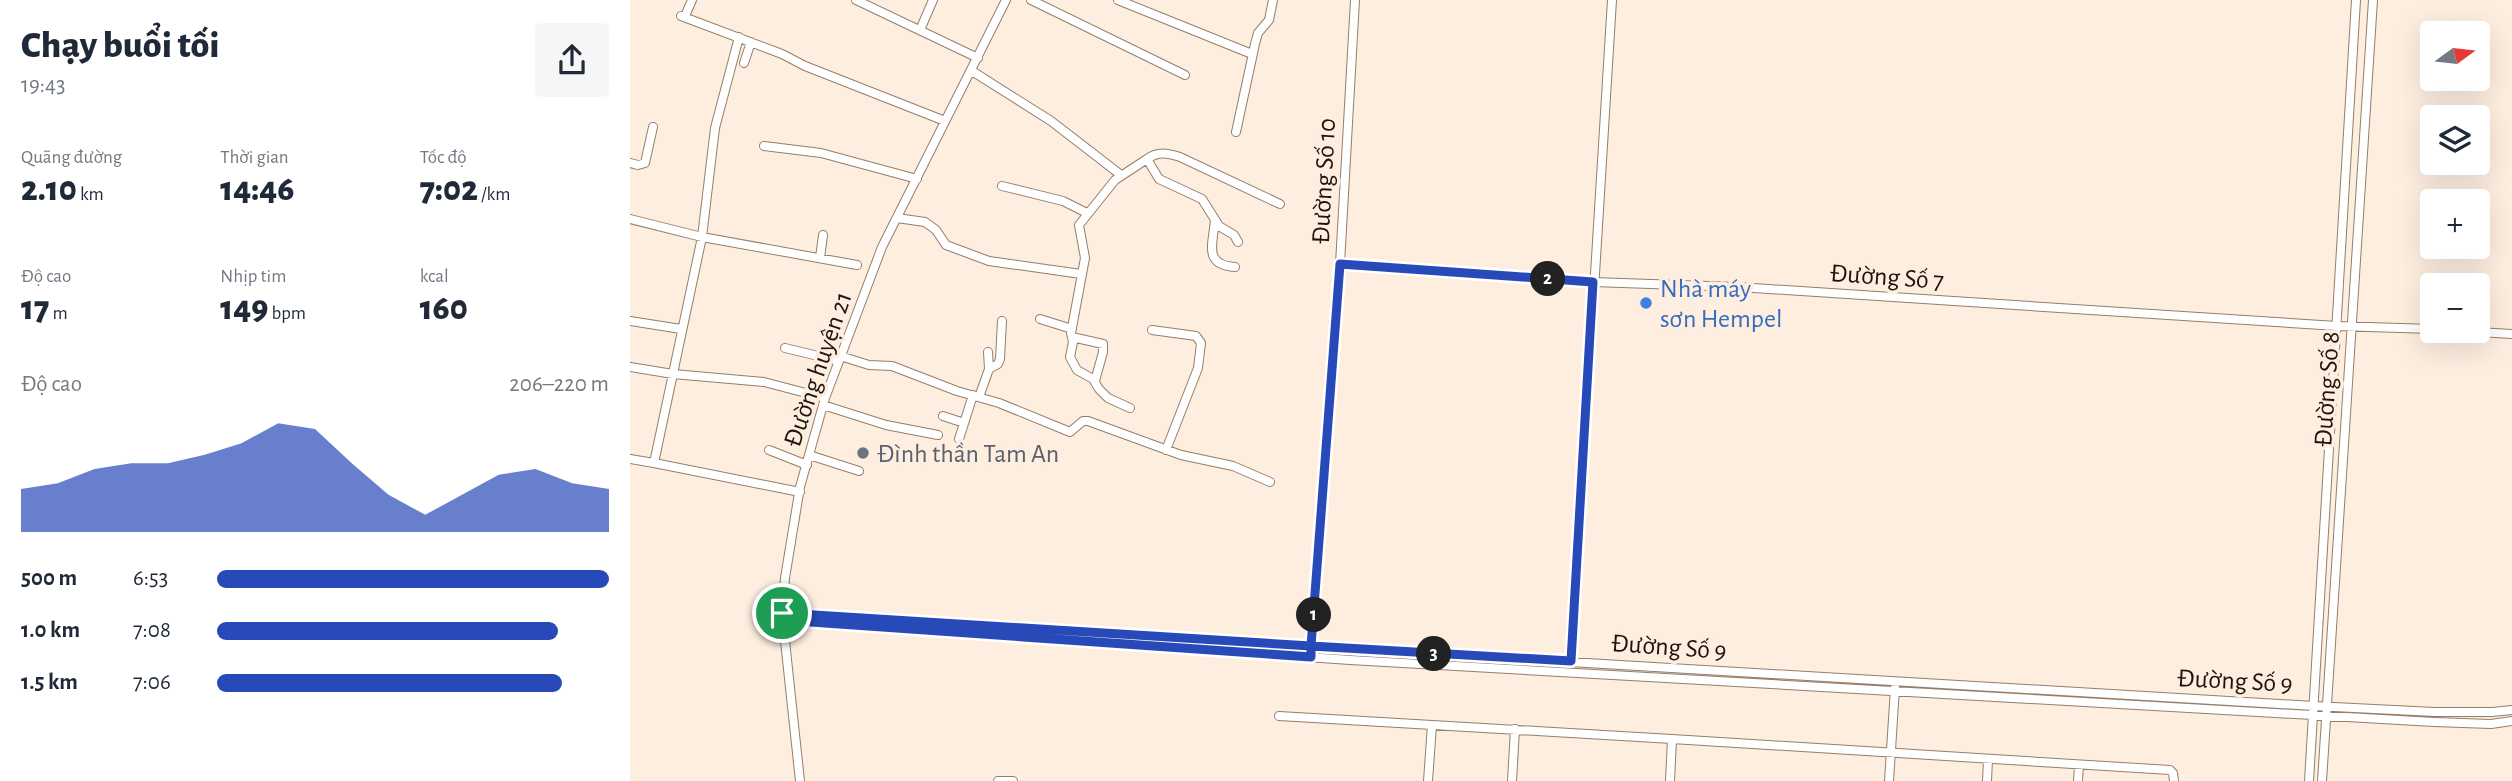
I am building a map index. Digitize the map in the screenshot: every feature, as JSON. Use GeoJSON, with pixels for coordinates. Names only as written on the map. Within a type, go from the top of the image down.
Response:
{"type":"FeatureCollection","features":[{"type":"Feature","properties":{"kind":"street"},"geometry":{"type":"LineString","coordinates":[[692,0],[683,16],[946,121]]}},
{"type":"Feature","properties":{"kind":"street"},"geometry":{"type":"LineString","coordinates":[[856,0],[978,58]]}},
{"type":"Feature","properties":{"kind":"street"},"geometry":{"type":"LineString","coordinates":[[920,30],[933,0]]}},
{"type":"Feature","properties":{"kind":"street","name":"Đường huyện 21"},"geometry":{"type":"LineString","coordinates":[[800,781],[782,616],[785,578],[808,460],[824,402],[882,247],[1006,0]]}},
{"type":"Feature","properties":{"kind":"street"},"geometry":{"type":"LineString","coordinates":[[1031,0],[1185,75]]}},
{"type":"Feature","properties":{"kind":"street"},"geometry":{"type":"LineString","coordinates":[[1118,0],[1252,54]]}},
{"type":"Feature","properties":{"kind":"street"},"geometry":{"type":"LineString","coordinates":[[1236,132],[1252,54],[1258,33],[1269,20],[1273,0]]}},
{"type":"Feature","properties":{"kind":"street","name":"Đường Số 10"},"geometry":{"type":"LineString","coordinates":[[1311,657],[1340,264],[1355,0]]}},
{"type":"Feature","properties":{"kind":"street"},"geometry":{"type":"LineString","coordinates":[[1571,661],[1612,0]]}},
{"type":"Feature","properties":{"kind":"street","name":"Đường Số 8"},"geometry":{"type":"LineString","coordinates":[[2309,781],[2356,0]]}},
{"type":"Feature","properties":{"kind":"street","name":"Đường Số 8"},"geometry":{"type":"LineString","coordinates":[[2322,781],[2373,0]]}},
{"type":"Feature","properties":{"kind":"street"},"geometry":{"type":"LineString","coordinates":[[654,463],[702,237],[715,128],[738,37]]}},
{"type":"Feature","properties":{"kind":"street"},"geometry":{"type":"LineString","coordinates":[[744,63],[751,42]]}},
{"type":"Feature","properties":{"kind":"street"},"geometry":{"type":"LineString","coordinates":[[972,71],[1051,121],[1121,174]]}},
{"type":"Feature","properties":{"kind":"street"},"geometry":{"type":"LineString","coordinates":[[630,163],[645,163],[653,127]]}},
{"type":"Feature","properties":{"kind":"street"},"geometry":{"type":"LineString","coordinates":[[764,146],[821,153],[916,179]]}},
{"type":"Feature","properties":{"kind":"street"},"geometry":{"type":"LineString","coordinates":[[1130,408],[1108,398],[1094,381],[1077,370],[1070,357],[1085,252],[1079,225],[1087,213],[1121,174],[1156,154],[1164,153],[1180,157],[1280,204]]}},
{"type":"Feature","properties":{"kind":"street"},"geometry":{"type":"LineString","coordinates":[[1147,159],[1155,176],[1202,199],[1214,220],[1234,235],[1238,242]]}},
{"type":"Feature","properties":{"kind":"street"},"geometry":{"type":"LineString","coordinates":[[1002,186],[1063,201],[1087,213]]}},
{"type":"Feature","properties":{"kind":"street"},"geometry":{"type":"LineString","coordinates":[[897,218],[925,222],[936,230],[946,245],[989,261],[1082,274]]}},
{"type":"Feature","properties":{"kind":"street"},"geometry":{"type":"LineString","coordinates":[[630,219],[702,237],[857,265]]}},
{"type":"Feature","properties":{"kind":"street"},"geometry":{"type":"LineString","coordinates":[[1214,220],[1213,259],[1220,265],[1235,267]]}},
{"type":"Feature","properties":{"kind":"street"},"geometry":{"type":"LineString","coordinates":[[820,258],[823,235]]}},
{"type":"Feature","properties":{"kind":"street","name":"Đường Số 7"},"geometry":{"type":"LineString","coordinates":[[1340,264],[1593,282],[1738,287],[2337,326],[2420,328]]}},
{"type":"Feature","properties":{"kind":"street"},"geometry":{"type":"LineString","coordinates":[[1040,319],[1103,344],[1094,381]]}},
{"type":"Feature","properties":{"kind":"street"},"geometry":{"type":"LineString","coordinates":[[630,321],[681,329]]}},
{"type":"Feature","properties":{"kind":"street"},"geometry":{"type":"LineString","coordinates":[[989,369],[998,364],[1000,359],[1002,321]]}},
{"type":"Feature","properties":{"kind":"street"},"geometry":{"type":"LineString","coordinates":[[1152,330],[1196,336],[1201,343],[1198,368],[1166,450]]}},
{"type":"Feature","properties":{"kind":"street"},"geometry":{"type":"LineString","coordinates":[[2490,333],[2512,334]]}},
{"type":"Feature","properties":{"kind":"street"},"geometry":{"type":"LineString","coordinates":[[785,348],[869,365],[892,366],[1070,432],[1083,421],[1088,421],[1166,450],[1233,466],[1269,482]]}},
{"type":"Feature","properties":{"kind":"street"},"geometry":{"type":"LineString","coordinates":[[959,439],[989,369],[988,352]]}},
{"type":"Feature","properties":{"kind":"street"},"geometry":{"type":"LineString","coordinates":[[630,367],[673,374],[764,382],[886,425],[938,435]]}},
{"type":"Feature","properties":{"kind":"street"},"geometry":{"type":"LineString","coordinates":[[943,416],[964,423]]}},
{"type":"Feature","properties":{"kind":"street"},"geometry":{"type":"LineString","coordinates":[[769,450],[859,471]]}},
{"type":"Feature","properties":{"kind":"street"},"geometry":{"type":"LineString","coordinates":[[630,459],[800,492]]}},
{"type":"Feature","properties":{"kind":"street","name":"Đường Số 9"},"geometry":{"type":"LineString","coordinates":[[782,616],[2314,706],[2434,712],[2512,710]]}},
{"type":"Feature","properties":{"kind":"street","name":"Đường Số 9"},"geometry":{"type":"LineString","coordinates":[[782,616],[1311,657],[2313,716],[2491,724],[2512,721]]}},
{"type":"Feature","properties":{"kind":"street"},"geometry":{"type":"LineString","coordinates":[[1889,781],[1896,681]]}},
{"type":"Feature","properties":{"kind":"street"},"geometry":{"type":"LineString","coordinates":[[1279,716],[2170,770],[2174,781]]}},
{"type":"Feature","properties":{"kind":"street"},"geometry":{"type":"LineString","coordinates":[[1428,781],[1432,725]]}},
{"type":"Feature","properties":{"kind":"street"},"geometry":{"type":"LineString","coordinates":[[1512,781],[1515,729]]}},
{"type":"Feature","properties":{"kind":"street"},"geometry":{"type":"LineString","coordinates":[[1670,781],[1672,739]]}},
{"type":"Feature","properties":{"kind":"street"},"geometry":{"type":"LineString","coordinates":[[1987,781],[1988,759]]}},
{"type":"Feature","properties":{"kind":"street"},"geometry":{"type":"LineString","coordinates":[[2078,781],[2079,765]]}},
{"type":"Feature","properties":{"kind":"street"},"geometry":{"type":"LineString","coordinates":[[998,781],[1013,781]]}},
{"type":"Feature","properties":{"kind":"place","name":"Nhà máy sơn Hempel"},"geometry":{"type":"Point","coordinates":[1646,303]}},
{"type":"Feature","properties":{"kind":"place","name":"Đình thần Tam An"},"geometry":{"type":"Point","coordinates":[863,453]}},
{"type":"Feature","properties":{"kind":"route"},"geometry":{"type":"LineString","coordinates":[[782,613],[782,620],[1311,657],[1311,646],[1571,661],[1593,282],[1340,264],[1311,646],[782,613]]}}]}
